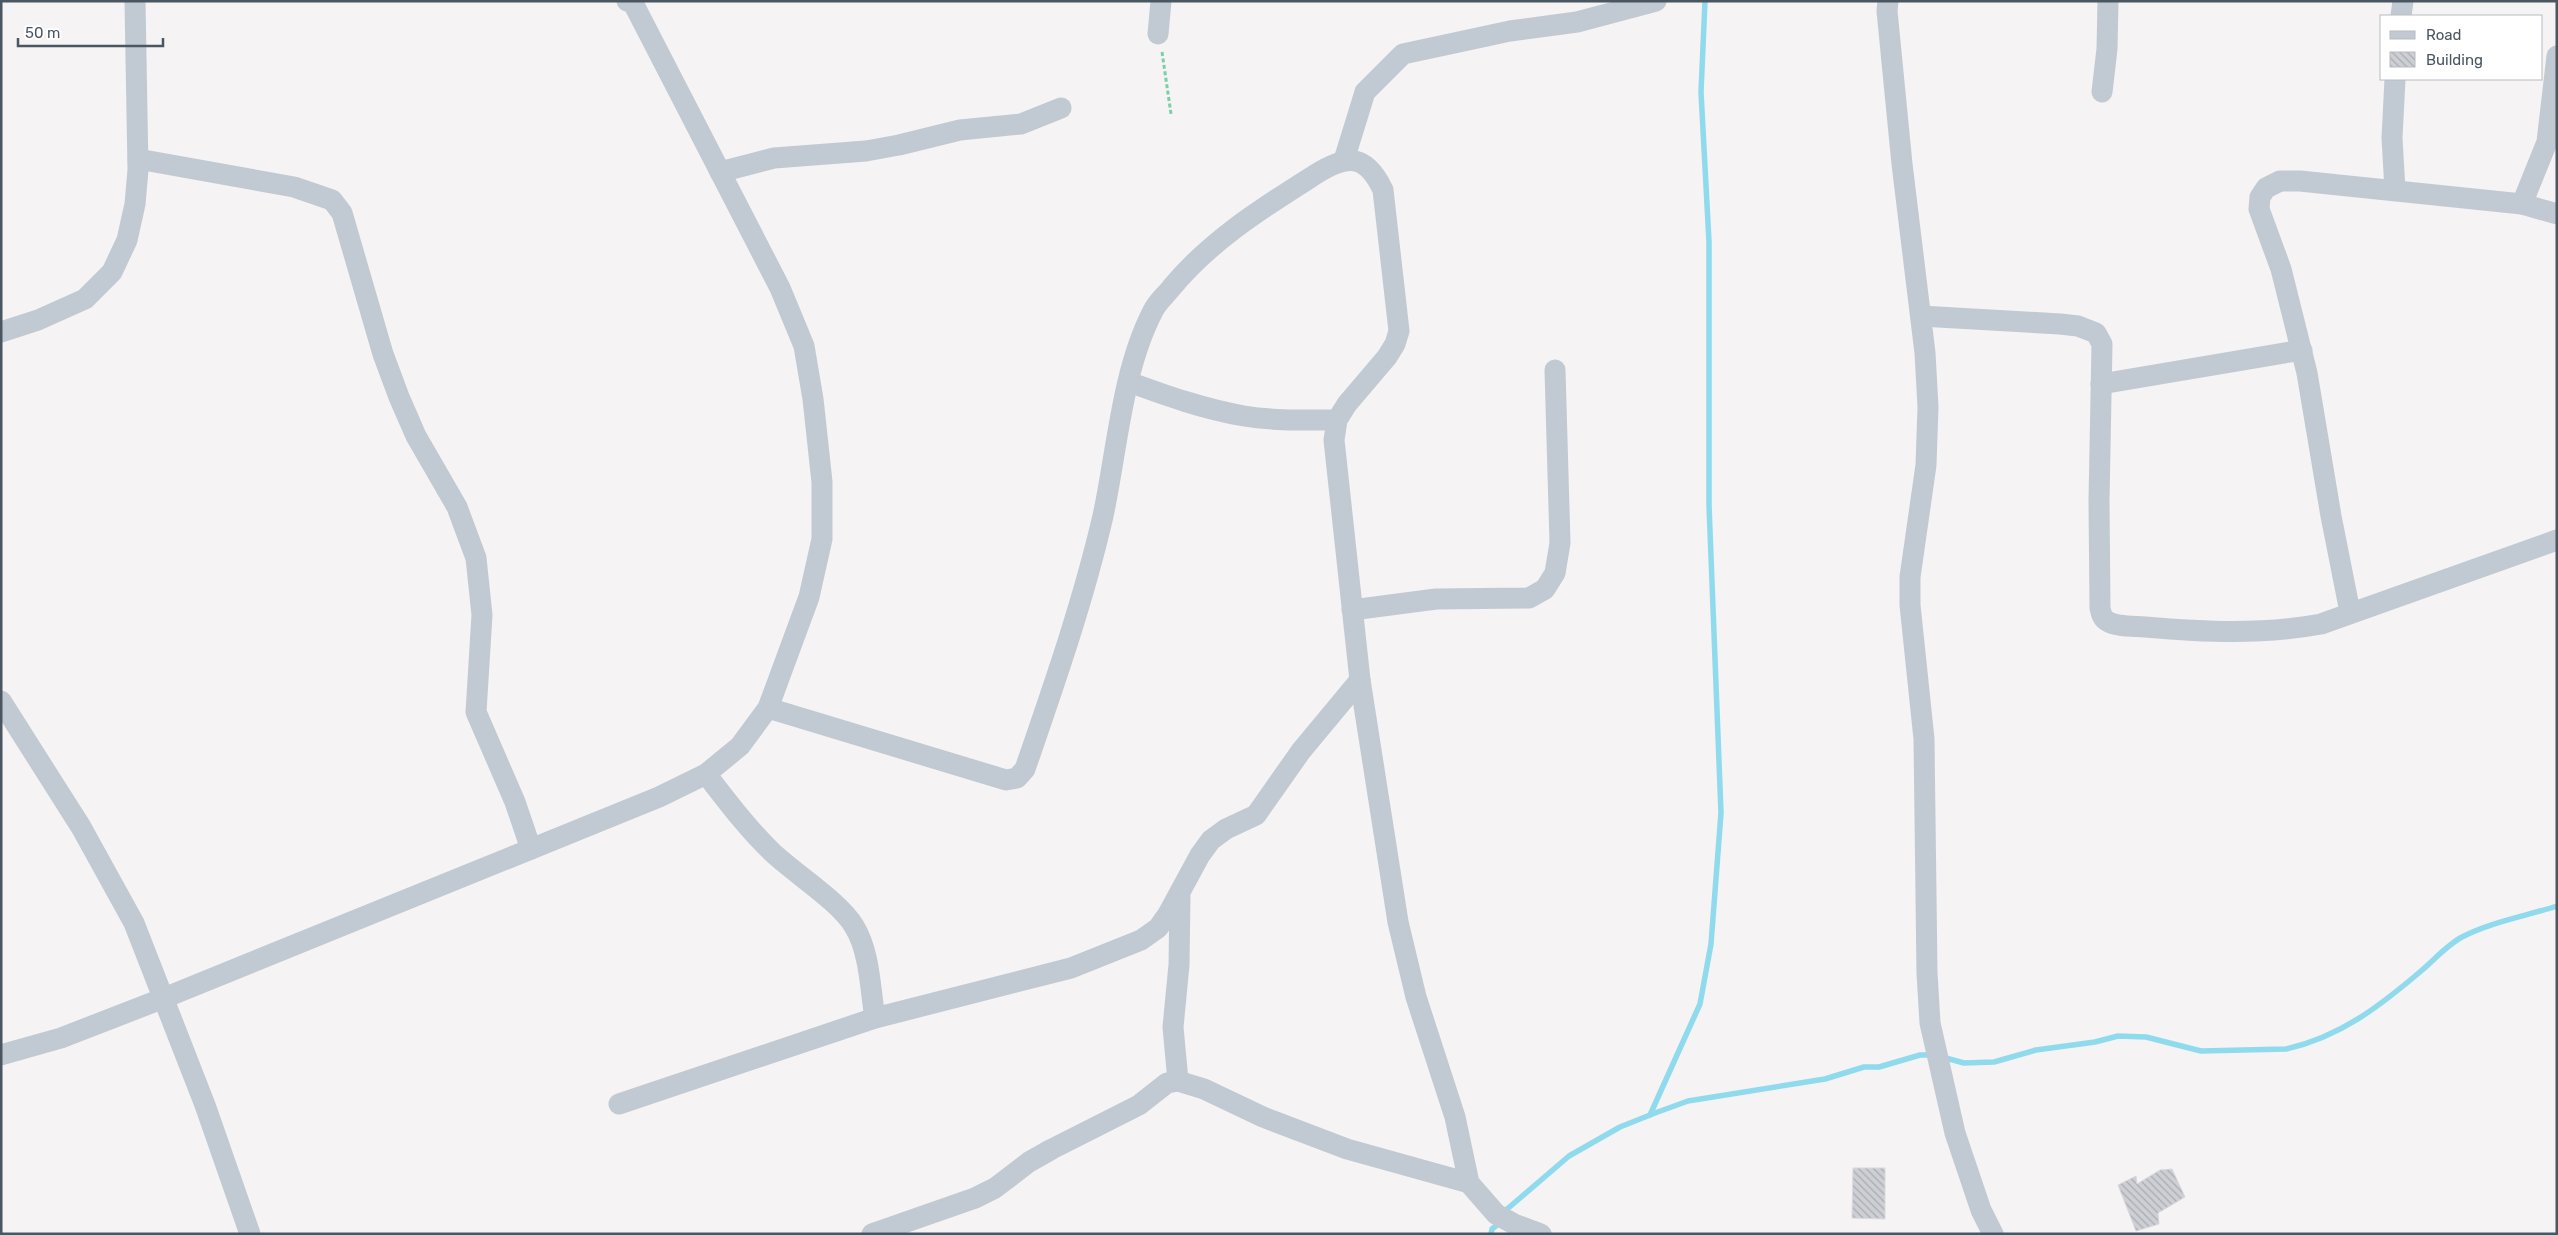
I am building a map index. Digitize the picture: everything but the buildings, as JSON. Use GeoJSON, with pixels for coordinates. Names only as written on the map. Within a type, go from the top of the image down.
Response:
{"type":"FeatureCollection","features":[{"type":"Feature","properties":{"kind":"street"},"geometry":{"type":"LineString","coordinates":[[1,332],[38,320],[85,300],[112,272],[127,240],[135,204],[138,159],[135,1]]}},
{"type":"Feature","properties":{"kind":"street"},"geometry":{"type":"LineString","coordinates":[[1158,34],[1161,1]]}},
{"type":"Feature","properties":{"kind":"street"},"geometry":{"type":"LineString","coordinates":[[1344,160],[1365,92],[1402,54],[1510,31],[1577,22],[1656,1]]}},
{"type":"Feature","properties":{"kind":"street"},"geometry":{"type":"LineString","coordinates":[[1888,1],[1887,11],[1902,164],[1921,316],[1928,407],[1926,465],[1910,577],[1910,605],[1924,739],[1927,972],[1930,1023],[1955,1133],[1981,1210],[1993,1234]]}},
{"type":"Feature","properties":{"kind":"street"},"geometry":{"type":"LineString","coordinates":[[2102,92],[2107,49],[2108,1]]}},
{"type":"Feature","properties":{"kind":"street"},"geometry":{"type":"LineString","coordinates":[[2401,15],[2404,1]]}},
{"type":"Feature","properties":{"kind":"street"},"geometry":{"type":"LineString","coordinates":[[1,1055],[60,1038],[164,998],[659,797],[706,774],[740,746],[768,708],[810,597],[822,539],[822,482],[813,398],[804,346],[780,288],[631,2]]}},
{"type":"Feature","properties":{"kind":"street"},"geometry":{"type":"LineString","coordinates":[[2522,204],[2548,142],[2557,56]]}},
{"type":"Feature","properties":{"kind":"street"},"geometry":{"type":"LineString","coordinates":[[2394,190],[2392,138],[2395,80]]}},
{"type":"Feature","properties":{"kind":"street"},"geometry":{"type":"LineString","coordinates":[[720,172],[774,158],[866,151],[960,130],[1021,124],[1061,108]]}},
{"type":"Feature","properties":{"kind":"street"},"geometry":{"type":"LineString","coordinates":[[138,159],[294,187],[332,200],[342,213],[383,354],[399,397],[416,436],[456,507],[476,558],[482,615],[476,712],[515,802],[531,849]]}},
{"type":"Feature","properties":{"kind":"street"},"geometry":{"type":"LineString","coordinates":[[768,708],[1006,780],[1017,778],[1025,769],[1076,621],[1103,513],[1129,382],[1139,345],[1153,310],[1185,272],[1220,239],[1265,206],[1329,166],[1344,160],[1357,160],[1368,165],[1376,174],[1383,190],[1399,331],[1387,357],[1347,404],[1336,420],[1334,440],[1360,680],[1398,922],[1416,997],[1456,1117],[1469,1183],[1496,1214],[1514,1224],[1541,1234]]}},
{"type":"Feature","properties":{"kind":"street"},"geometry":{"type":"LineString","coordinates":[[2350,612],[2302,350],[2281,269],[2259,209],[2260,198],[2266,188],[2280,181],[2300,181],[2522,204],[2557,214]]}},
{"type":"Feature","properties":{"kind":"street"},"geometry":{"type":"LineString","coordinates":[[1921,316],[2060,324],[2089,330],[2096,334],[2102,344],[2098,501],[2100,608],[2102,616],[2107,621],[2129,626],[2198,632],[2292,629],[2321,624],[2350,612],[2557,540]]}},
{"type":"Feature","properties":{"kind":"street"},"geometry":{"type":"LineString","coordinates":[[2102,384],[2302,350]]}},
{"type":"Feature","properties":{"kind":"street"},"geometry":{"type":"LineString","coordinates":[[1352,610],[1436,599],[1529,598],[1545,589],[1555,573],[1560,544],[1555,370]]}},
{"type":"Feature","properties":{"kind":"street"},"geometry":{"type":"LineString","coordinates":[[1129,382],[1190,404],[1245,416],[1276,420],[1336,420]]}},
{"type":"Feature","properties":{"kind":"street"},"geometry":{"type":"LineString","coordinates":[[619,1104],[875,1018],[1071,968],[1141,940],[1158,928],[1180,894],[1200,855],[1211,840],[1226,828],[1256,815],[1301,751],[1360,680]]}},
{"type":"Feature","properties":{"kind":"street"},"geometry":{"type":"LineString","coordinates":[[1,701],[109,876],[134,923],[164,998],[250,1234]]}},
{"type":"Feature","properties":{"kind":"street"},"geometry":{"type":"LineString","coordinates":[[706,774],[747,826],[772,852],[838,908],[853,924],[865,956],[875,1018]]}},
{"type":"Feature","properties":{"kind":"street"},"geometry":{"type":"LineString","coordinates":[[1178,1081],[1173,1027],[1179,965],[1180,894]]}},
{"type":"Feature","properties":{"kind":"street"},"geometry":{"type":"LineString","coordinates":[[872,1234],[926,1216],[995,1188],[1029,1162],[1139,1105],[1167,1083],[1178,1081],[1204,1089],[1263,1117],[1347,1149],[1469,1183]]}},
{"type":"Feature","properties":{"kind":"path"},"geometry":{"type":"LineString","coordinates":[[1158,34],[1171,114]]}},
{"type":"Feature","properties":{"kind":"waterway"},"geometry":{"type":"LineString","coordinates":[[1650,1115],[1700,1004],[1711,944],[1721,813],[1709,505],[1709,242],[1701,92],[1705,1]]}},
{"type":"Feature","properties":{"kind":"waterway"},"geometry":{"type":"LineString","coordinates":[[1942,1057],[1964,1063],[1994,1062],[2036,1050],[2095,1042],[2118,1036],[2146,1037],[2201,1051],[2286,1049],[2324,1037],[2358,1019],[2390,996],[2456,940],[2497,923],[2557,906]]}},
{"type":"Feature","properties":{"kind":"waterway"},"geometry":{"type":"LineString","coordinates":[[1506,1213],[1506,1210],[1569,1156],[1620,1127],[1655,1113],[1688,1101],[1825,1079],[1864,1067],[1879,1067],[1920,1055],[1933,1055]]}},
{"type":"Feature","properties":{"kind":"waterway"},"geometry":{"type":"LineString","coordinates":[[1491,1234],[1492,1229],[1502,1221]]}}]}
